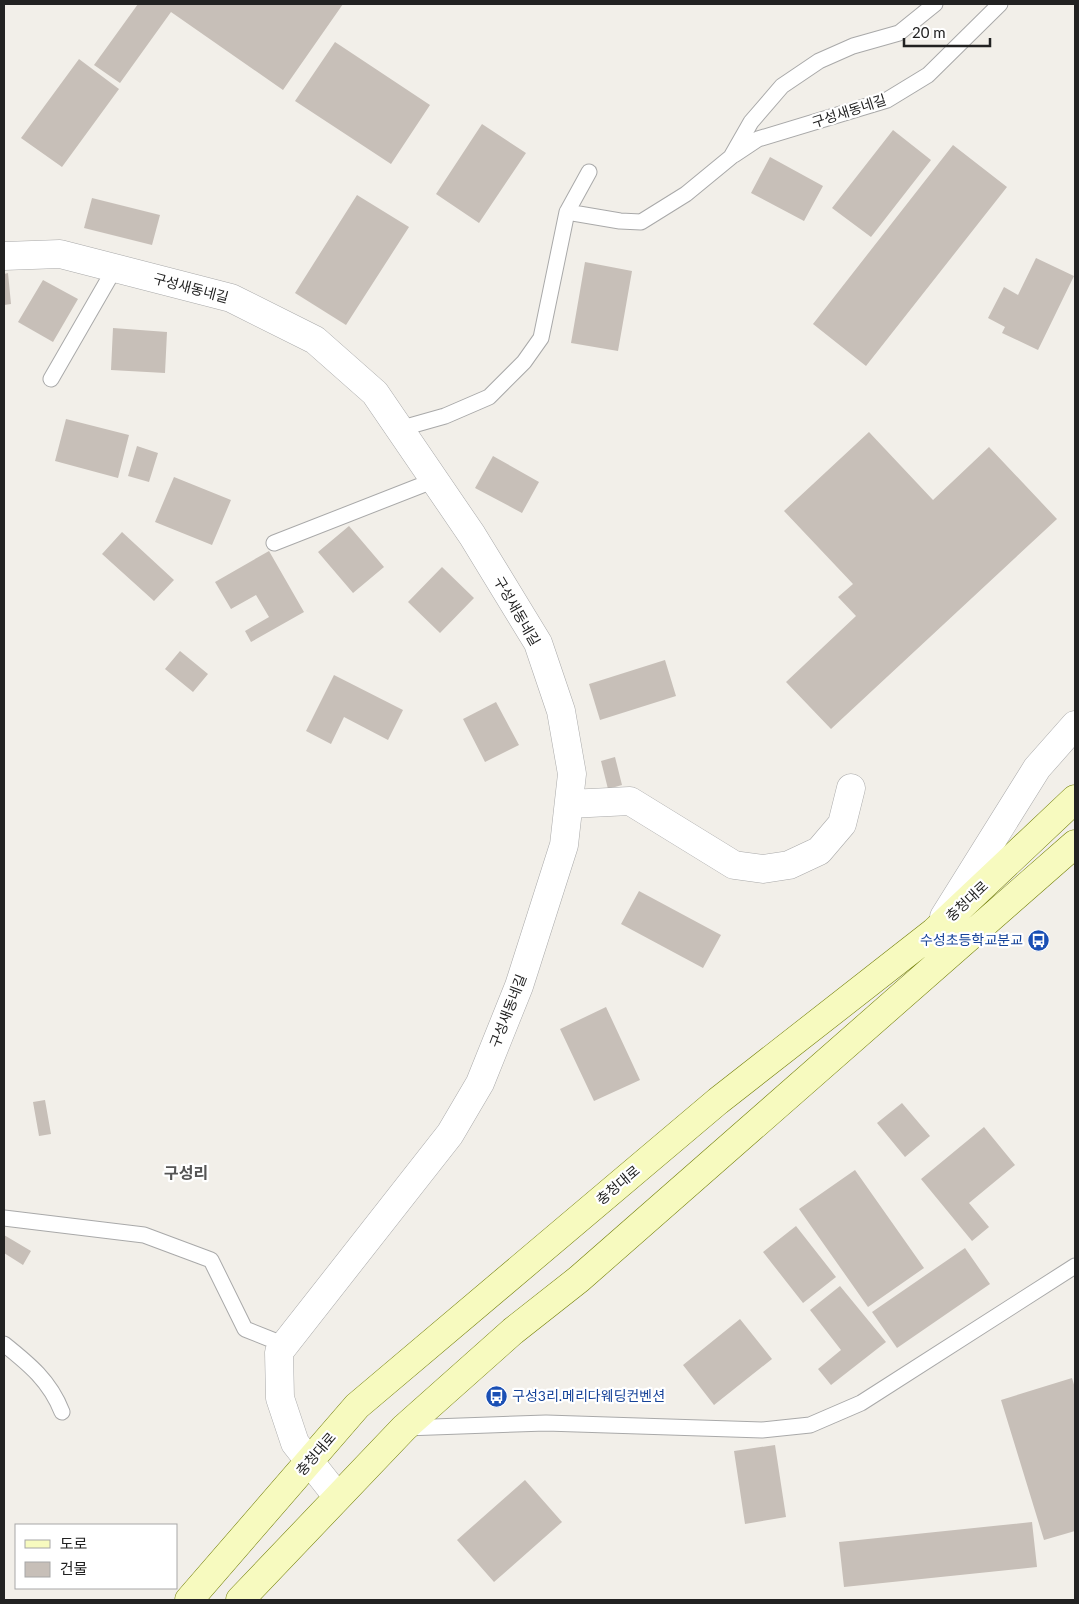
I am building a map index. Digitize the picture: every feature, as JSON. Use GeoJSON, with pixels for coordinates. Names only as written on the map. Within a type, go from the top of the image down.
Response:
{"type":"FeatureCollection","features":[{"type":"Feature","properties":{"kind":"main road","name":"충청대로"},"geometry":{"type":"LineString","coordinates":[[189,1600],[357,1406],[718,1101],[934,932],[1075,799]]}},
{"type":"Feature","properties":{"kind":"main road"},"geometry":{"type":"LineString","coordinates":[[240,1600],[337,1496],[404,1428],[513,1332],[579,1279],[1040,878],[1075,844]]}},
{"type":"Feature","properties":{"kind":"street","name":"구성새동네길"},"geometry":{"type":"LineString","coordinates":[[4,256],[60,254],[231,298],[315,340],[375,393],[472,535],[538,643],[561,711],[572,774],[564,844],[522,977],[480,1083],[450,1134],[279,1352],[280,1398],[295,1443],[337,1496]]}},
{"type":"Feature","properties":{"kind":"street"},"geometry":{"type":"LineString","coordinates":[[934,932],[1037,768],[1075,725]]}},
{"type":"Feature","properties":{"kind":"street"},"geometry":{"type":"LineString","coordinates":[[569,804],[630,801],[734,865],[763,869],[789,865],[819,851],[842,824],[851,788]]}},
{"type":"Feature","properties":{"kind":"street"},"geometry":{"type":"LineString","coordinates":[[1040,878],[1075,854]]}},
{"type":"Feature","properties":{"kind":"lane","name":"구성새동네길"},"geometry":{"type":"LineString","coordinates":[[731,157],[751,122],[782,86],[819,61],[853,46],[899,33],[935,4]]}},
{"type":"Feature","properties":{"kind":"lane","name":"구성새동네길"},"geometry":{"type":"LineString","coordinates":[[567,212],[620,221],[641,222],[686,194],[731,157],[758,139],[887,100],[928,75],[1000,4]]}},
{"type":"Feature","properties":{"kind":"lane"},"geometry":{"type":"LineString","coordinates":[[399,429],[446,416],[489,397],[524,362],[541,338],[567,212],[589,172]]}},
{"type":"Feature","properties":{"kind":"lane"},"geometry":{"type":"LineString","coordinates":[[51,379],[115,268]]}},
{"type":"Feature","properties":{"kind":"lane"},"geometry":{"type":"LineString","coordinates":[[274,542],[435,480]]}},
{"type":"Feature","properties":{"kind":"lane"},"geometry":{"type":"LineString","coordinates":[[4,1218],[144,1235],[211,1260],[245,1329],[285,1345]]}},
{"type":"Feature","properties":{"kind":"lane"},"geometry":{"type":"LineString","coordinates":[[404,1428],[546,1423],[762,1430],[810,1425],[861,1403],[1075,1266]]}},
{"type":"Feature","properties":{"kind":"lane"},"geometry":{"type":"LineString","coordinates":[[4,1344],[36,1370],[56,1397],[62,1412]]}},
{"type":"Feature","properties":{"kind":"building"},"geometry":{"type":"Polygon","coordinates":[[[138,4],[343,4],[283,90],[171,12],[120,83],[94,65],[138,4]]]}},
{"type":"Feature","properties":{"kind":"building"},"geometry":{"type":"Polygon","coordinates":[[[335,42],[430,105],[391,164],[295,101],[335,42]]]}},
{"type":"Feature","properties":{"kind":"building"},"geometry":{"type":"Polygon","coordinates":[[[79,59],[119,89],[62,167],[21,138],[79,59]]]}},
{"type":"Feature","properties":{"kind":"building"},"geometry":{"type":"Polygon","coordinates":[[[482,124],[526,153],[479,223],[436,194],[482,124]]]}},
{"type":"Feature","properties":{"kind":"building"},"geometry":{"type":"Polygon","coordinates":[[[893,130],[931,160],[871,237],[832,208],[893,130]]]}},
{"type":"Feature","properties":{"kind":"building"},"geometry":{"type":"Polygon","coordinates":[[[953,145],[1007,187],[866,366],[813,324],[953,145]]]}},
{"type":"Feature","properties":{"kind":"building"},"geometry":{"type":"Polygon","coordinates":[[[770,157],[823,186],[804,221],[751,193],[770,157]]]}},
{"type":"Feature","properties":{"kind":"building"},"geometry":{"type":"Polygon","coordinates":[[[357,195],[409,227],[346,325],[295,293],[357,195]]]}},
{"type":"Feature","properties":{"kind":"building"},"geometry":{"type":"Polygon","coordinates":[[[92,198],[160,215],[152,245],[84,228],[92,198]]]}},
{"type":"Feature","properties":{"kind":"building"},"geometry":{"type":"Polygon","coordinates":[[[1036,258],[1074,276],[1038,350],[1002,333],[1005,327],[988,318],[1004,287],[1018,295],[1036,258]]]}},
{"type":"Feature","properties":{"kind":"building"},"geometry":{"type":"Polygon","coordinates":[[[585,262],[632,271],[618,351],[571,343],[585,262]]]}},
{"type":"Feature","properties":{"kind":"building"},"geometry":{"type":"Polygon","coordinates":[[[8,273],[11,304],[4,305],[4,274],[8,273]]]}},
{"type":"Feature","properties":{"kind":"building"},"geometry":{"type":"Polygon","coordinates":[[[43,280],[78,299],[53,342],[18,322],[43,280]]]}},
{"type":"Feature","properties":{"kind":"building"},"geometry":{"type":"Polygon","coordinates":[[[113,328],[167,332],[165,373],[111,370],[113,328]]]}},
{"type":"Feature","properties":{"kind":"building"},"geometry":{"type":"Polygon","coordinates":[[[66,419],[129,435],[118,478],[55,461],[66,419]]]}},
{"type":"Feature","properties":{"kind":"building"},"geometry":{"type":"Polygon","coordinates":[[[869,432],[933,500],[989,447],[1057,519],[831,729],[786,682],[856,616],[838,597],[853,584],[784,511],[869,432]]]}},
{"type":"Feature","properties":{"kind":"building"},"geometry":{"type":"Polygon","coordinates":[[[137,446],[158,453],[149,482],[128,476],[137,446]]]}},
{"type":"Feature","properties":{"kind":"building"},"geometry":{"type":"Polygon","coordinates":[[[493,456],[539,482],[522,513],[475,488],[493,456]]]}},
{"type":"Feature","properties":{"kind":"building"},"geometry":{"type":"Polygon","coordinates":[[[174,477],[231,500],[212,545],[155,522],[174,477]]]}},
{"type":"Feature","properties":{"kind":"building"},"geometry":{"type":"Polygon","coordinates":[[[349,526],[384,567],[353,593],[318,552],[349,526]]]}},
{"type":"Feature","properties":{"kind":"building"},"geometry":{"type":"Polygon","coordinates":[[[122,532],[174,580],[154,601],[102,554],[122,532]]]}},
{"type":"Feature","properties":{"kind":"building"},"geometry":{"type":"Polygon","coordinates":[[[269,551],[304,612],[251,642],[245,631],[269,617],[256,595],[231,609],[215,582],[269,551]]]}},
{"type":"Feature","properties":{"kind":"building"},"geometry":{"type":"Polygon","coordinates":[[[442,567],[474,598],[440,633],[408,602],[442,567]]]}},
{"type":"Feature","properties":{"kind":"building"},"geometry":{"type":"Polygon","coordinates":[[[180,651],[208,674],[193,692],[165,669],[180,651]]]}},
{"type":"Feature","properties":{"kind":"building"},"geometry":{"type":"Polygon","coordinates":[[[665,660],[676,696],[600,720],[589,684],[665,660]]]}},
{"type":"Feature","properties":{"kind":"building"},"geometry":{"type":"Polygon","coordinates":[[[334,675],[403,710],[388,740],[344,717],[331,744],[306,731],[334,675]]]}},
{"type":"Feature","properties":{"kind":"building"},"geometry":{"type":"Polygon","coordinates":[[[496,702],[519,745],[485,762],[463,719],[496,702]]]}},
{"type":"Feature","properties":{"kind":"building"},"geometry":{"type":"Polygon","coordinates":[[[615,757],[622,785],[608,789],[601,761],[615,757]]]}},
{"type":"Feature","properties":{"kind":"building"},"geometry":{"type":"Polygon","coordinates":[[[639,891],[721,935],[703,968],[621,924],[639,891]]]}},
{"type":"Feature","properties":{"kind":"building"},"geometry":{"type":"Polygon","coordinates":[[[606,1007],[640,1080],[594,1101],[560,1029],[606,1007]]]}},
{"type":"Feature","properties":{"kind":"building"},"geometry":{"type":"Polygon","coordinates":[[[45,1100],[51,1134],[39,1136],[33,1102],[45,1100]]]}},
{"type":"Feature","properties":{"kind":"building"},"geometry":{"type":"Polygon","coordinates":[[[902,1103],[930,1136],[905,1157],[877,1123],[902,1103]]]}},
{"type":"Feature","properties":{"kind":"building"},"geometry":{"type":"Polygon","coordinates":[[[984,1127],[1015,1165],[969,1203],[989,1227],[972,1241],[921,1179],[984,1127]]]}},
{"type":"Feature","properties":{"kind":"building"},"geometry":{"type":"Polygon","coordinates":[[[855,1170],[924,1268],[868,1307],[799,1209],[855,1170]]]}},
{"type":"Feature","properties":{"kind":"building"},"geometry":{"type":"Polygon","coordinates":[[[796,1226],[836,1277],[803,1303],[763,1252],[796,1226]]]}},
{"type":"Feature","properties":{"kind":"building"},"geometry":{"type":"Polygon","coordinates":[[[4,1235],[31,1251],[23,1265],[4,1253],[4,1235]]]}},
{"type":"Feature","properties":{"kind":"building"},"geometry":{"type":"Polygon","coordinates":[[[965,1248],[990,1284],[897,1348],[872,1312],[965,1248]]]}},
{"type":"Feature","properties":{"kind":"building"},"geometry":{"type":"Polygon","coordinates":[[[840,1286],[886,1342],[831,1385],[818,1369],[841,1350],[810,1310],[840,1286]]]}},
{"type":"Feature","properties":{"kind":"building"},"geometry":{"type":"Polygon","coordinates":[[[740,1319],[772,1359],[714,1405],[683,1365],[740,1319]]]}},
{"type":"Feature","properties":{"kind":"building"},"geometry":{"type":"Polygon","coordinates":[[[1072,1378],[1075,1388],[1075,1531],[1044,1540],[1001,1400],[1072,1378]]]}},
{"type":"Feature","properties":{"kind":"building"},"geometry":{"type":"Polygon","coordinates":[[[775,1445],[786,1517],[745,1524],[734,1451],[775,1445]]]}},
{"type":"Feature","properties":{"kind":"building"},"geometry":{"type":"Polygon","coordinates":[[[525,1480],[562,1522],[494,1582],[457,1540],[525,1480]]]}},
{"type":"Feature","properties":{"kind":"building"},"geometry":{"type":"Polygon","coordinates":[[[1032,1522],[1037,1567],[844,1587],[839,1542],[1032,1522]]]}},
{"type":"Feature","properties":{"kind":"place","name":"수성초등학교분교"},"geometry":{"type":"Point","coordinates":[1039,940]}},
{"type":"Feature","properties":{"kind":"place","name":"구성3리.메리다웨딩컨벤션"},"geometry":{"type":"Point","coordinates":[496,1396]}},
{"type":"Feature","properties":{"kind":"district","name":"구성리"},"geometry":{"type":"Point","coordinates":[186,1173]}}]}
